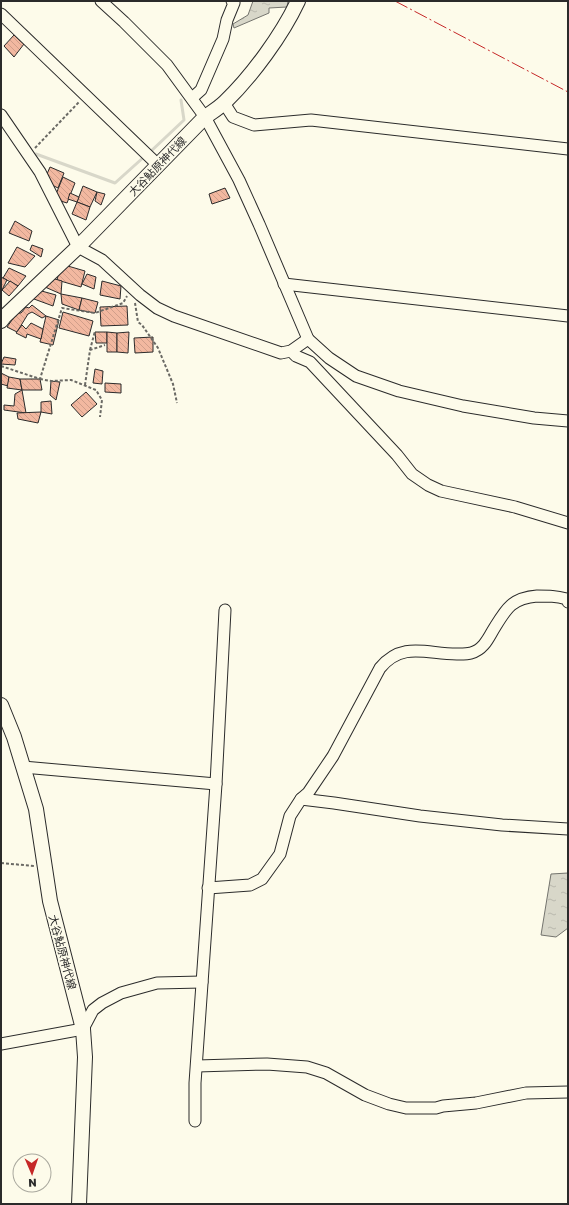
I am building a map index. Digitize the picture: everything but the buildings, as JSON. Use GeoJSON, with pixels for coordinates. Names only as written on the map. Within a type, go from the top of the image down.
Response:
{"type":"FeatureCollection","features":[{"type":"Feature","properties":{"kind":"main road","name":"大谷鮎原神代線"},"geometry":{"type":"LineString","coordinates":[[1,321],[78,247],[205,117],[224,103],[258,65],[290,18],[298,1]]}},
{"type":"Feature","properties":{"kind":"main road","name":"大谷鮎原神代線"},"geometry":{"type":"LineString","coordinates":[[1,705],[14,737],[36,809],[50,901],[83,1029],[85,1057],[79,1204]]}},
{"type":"Feature","properties":{"kind":"street"},"geometry":{"type":"LineString","coordinates":[[101,1],[167,65],[205,117],[239,180],[308,339],[329,358],[356,376],[399,391],[463,406],[534,418],[568,421]]}},
{"type":"Feature","properties":{"kind":"street"},"geometry":{"type":"LineString","coordinates":[[192,98],[201,90],[223,39],[227,20],[234,3],[232,1]]}},
{"type":"Feature","properties":{"kind":"street"},"geometry":{"type":"LineString","coordinates":[[1,14],[158,165]]}},
{"type":"Feature","properties":{"kind":"street"},"geometry":{"type":"LineString","coordinates":[[224,103],[233,118],[254,125],[311,120],[568,149]]}},
{"type":"Feature","properties":{"kind":"street"},"geometry":{"type":"LineString","coordinates":[[1,115],[40,172],[78,247],[102,260],[132,288],[157,308],[174,316],[281,353],[291,351],[308,339]]}},
{"type":"Feature","properties":{"kind":"street"},"geometry":{"type":"LineString","coordinates":[[284,284],[568,316]]}},
{"type":"Feature","properties":{"kind":"street"},"geometry":{"type":"LineString","coordinates":[[291,351],[296,356],[310,362],[397,455],[412,474],[428,486],[441,491],[515,507],[568,523]]}},
{"type":"Feature","properties":{"kind":"street"},"geometry":{"type":"LineString","coordinates":[[208,888],[250,885],[262,879],[280,854],[290,816],[301,799],[308,793],[333,756],[380,668],[387,659],[400,652],[427,650],[446,654],[470,654],[480,649],[488,640],[504,612],[514,602],[526,597],[553,595],[567,600],[568,602]]}},
{"type":"Feature","properties":{"kind":"street"},"geometry":{"type":"LineString","coordinates":[[195,1122],[196,1066],[216,784],[225,610]]}},
{"type":"Feature","properties":{"kind":"street"},"geometry":{"type":"LineString","coordinates":[[23,767],[216,784]]}},
{"type":"Feature","properties":{"kind":"street"},"geometry":{"type":"LineString","coordinates":[[301,799],[420,816],[502,825],[568,830]]}},
{"type":"Feature","properties":{"kind":"street"},"geometry":{"type":"LineString","coordinates":[[1,1044],[83,1029],[93,1010],[102,1003],[121,993],[157,983],[202,982]]}},
{"type":"Feature","properties":{"kind":"street"},"geometry":{"type":"LineString","coordinates":[[196,1066],[267,1064],[307,1067],[326,1073],[365,1095],[389,1104],[406,1108],[436,1108],[476,1103],[526,1093],[568,1092]]}},
{"type":"Feature","properties":{"kind":"path"},"geometry":{"type":"LineString","coordinates":[[28,154],[85,95]]}},
{"type":"Feature","properties":{"kind":"path"},"geometry":{"type":"LineString","coordinates":[[132,288],[138,322],[142,325],[158,348],[173,384],[177,403]]}},
{"type":"Feature","properties":{"kind":"path"},"geometry":{"type":"LineString","coordinates":[[40,379],[62,308],[95,314],[123,303]]}},
{"type":"Feature","properties":{"kind":"path"},"geometry":{"type":"LineString","coordinates":[[85,385],[90,350],[95,331]]}},
{"type":"Feature","properties":{"kind":"path"},"geometry":{"type":"LineString","coordinates":[[90,350],[105,345]]}},
{"type":"Feature","properties":{"kind":"path"},"geometry":{"type":"LineString","coordinates":[[1,366],[40,379],[51,381],[71,380],[96,390],[102,400],[100,416]]}},
{"type":"Feature","properties":{"kind":"path"},"geometry":{"type":"LineString","coordinates":[[1,863],[44,867]]}},
{"type":"Feature","properties":{"kind":"water"},"geometry":{"type":"Polygon","coordinates":[[[253,1],[288,1],[287,7],[269,8],[269,13],[234,28],[233,24],[248,15],[253,1]]]}},
{"type":"Feature","properties":{"kind":"water"},"geometry":{"type":"Polygon","coordinates":[[[568,873],[568,928],[556,937],[541,935],[551,874],[568,873]]]}},
{"type":"Feature","properties":{"kind":"waterway"},"geometry":{"type":"LineString","coordinates":[[149,153],[184,120],[181,100]]}},
{"type":"Feature","properties":{"kind":"waterway"},"geometry":{"type":"LineString","coordinates":[[36,154],[115,183],[145,156]]}},
{"type":"Feature","properties":{"kind":"power"},"geometry":{"type":"LineString","coordinates":[[395,1],[568,92]]}}]}
